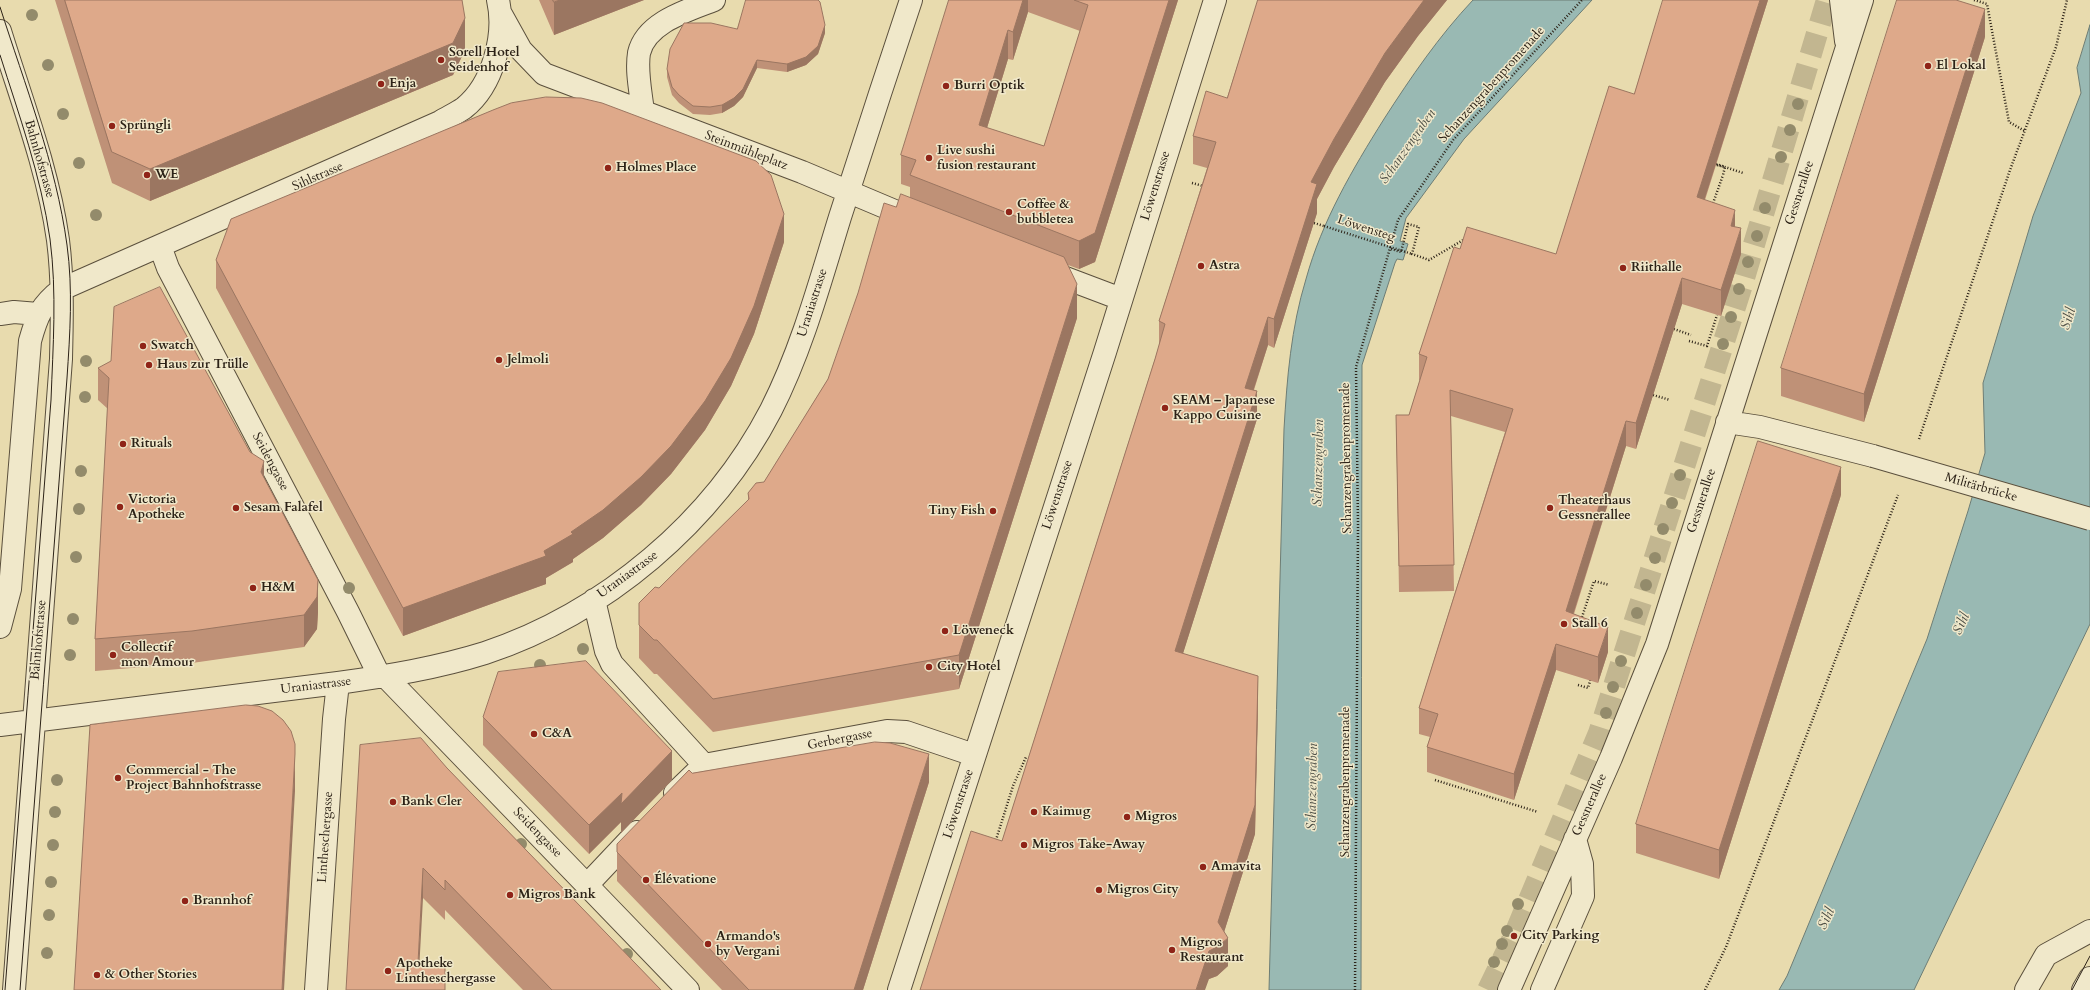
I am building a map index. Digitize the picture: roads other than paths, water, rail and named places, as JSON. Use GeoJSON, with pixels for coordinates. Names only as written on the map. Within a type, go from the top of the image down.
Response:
{"type":"FeatureCollection","features":[{"type":"Feature","properties":{"kind":"street"},"geometry":{"type":"LineString","coordinates":[[643,112],[639,76],[640,52],[650,33],[670,19],[714,0]]}},
{"type":"Feature","properties":{"kind":"street","name":"Uraniastrasse"},"geometry":{"type":"LineString","coordinates":[[0,725],[383,677],[434,667],[502,646],[548,625],[594,600],[639,569],[683,530],[718,491],[757,435],[780,392],[793,362],[912,0]]}},
{"type":"Feature","properties":{"kind":"street","name":"Löwenstrasse"},"geometry":{"type":"LineString","coordinates":[[899,990],[1121,299],[1215,0]]}},
{"type":"Feature","properties":{"kind":"street"},"geometry":{"type":"LineString","coordinates":[[1841,0],[1847,46]]}},
{"type":"Feature","properties":{"kind":"street","name":"Gessnerallee"},"geometry":{"type":"LineString","coordinates":[[1509,990],[1611,758],[1657,644],[1862,0]]}},
{"type":"Feature","properties":{"kind":"street","name":"Steinmühleplatz"},"geometry":{"type":"LineString","coordinates":[[499,7],[521,50],[544,74],[802,172],[848,193],[933,226]]}},
{"type":"Feature","properties":{"kind":"street","name":"Sihlstrasse"},"geometry":{"type":"LineString","coordinates":[[62,289],[440,122],[464,108],[475,96],[489,75],[496,60],[499,7]]}},
{"type":"Feature","properties":{"kind":"street","name":"Bahnhofstrasse"},"geometry":{"type":"LineString","coordinates":[[0,31],[37,151],[51,204],[58,240],[62,289],[61,359],[14,990]]}},
{"type":"Feature","properties":{"kind":"street","name":"Seidengasse"},"geometry":{"type":"LineString","coordinates":[[160,246],[168,268],[383,677],[688,990]]}},
{"type":"Feature","properties":{"kind":"street"},"geometry":{"type":"LineString","coordinates":[[1026,262],[1121,299]]}},
{"type":"Feature","properties":{"kind":"street"},"geometry":{"type":"LineString","coordinates":[[0,627],[10,589],[30,341],[38,314],[44,305],[62,289]]}},
{"type":"Feature","properties":{"kind":"street"},"geometry":{"type":"LineString","coordinates":[[0,314],[14,312],[38,314]]}},
{"type":"Feature","properties":{"kind":"street","name":"Militärbrücke"},"geometry":{"type":"LineString","coordinates":[[1728,422],[1760,426],[1873,456],[2090,519]]}},
{"type":"Feature","properties":{"kind":"street"},"geometry":{"type":"LineString","coordinates":[[587,885],[704,765],[612,664],[606,651],[594,600]]}},
{"type":"Feature","properties":{"kind":"street","name":"Lintheschergasse"},"geometry":{"type":"LineString","coordinates":[[316,990],[334,719],[338,683]]}},
{"type":"Feature","properties":{"kind":"street","name":"Gerbergasse"},"geometry":{"type":"LineString","coordinates":[[704,765],[888,731],[906,732],[974,755]]}},
{"type":"Feature","properties":{"kind":"street"},"geometry":{"type":"LineString","coordinates":[[1542,990],[1583,896],[1582,864],[1575,839]]}},
{"type":"Feature","properties":{"kind":"street"},"geometry":{"type":"LineString","coordinates":[[2026,990],[2046,955],[2090,931]]}},
{"type":"Feature","properties":{"kind":"street"},"geometry":{"type":"LineString","coordinates":[[2083,990],[2090,978]]}},
{"type":"Feature","properties":{"kind":"water","name":"Schanzengraben"},"geometry":{"type":"Polygon","coordinates":[[[1473,0],[1592,0],[1464,139],[1406,218],[1400,241],[1408,244],[1403,260],[1397,259],[1395,263],[1362,365],[1361,990],[1269,990],[1284,429],[1288,372],[1293,335],[1301,297],[1320,237],[1349,177],[1384,119],[1415,72],[1437,42],[1473,0]]]}},
{"type":"Feature","properties":{"kind":"water","name":"Sihl"},"geometry":{"type":"Polygon","coordinates":[[[2090,25],[2090,624],[1914,990],[1779,990],[1787,976],[1927,639],[1985,453],[1983,383],[2033,216],[2081,93],[2077,68],[2090,25]]]}},
{"type":"Feature","properties":{"kind":"tunnel"},"geometry":{"type":"LineString","coordinates":[[1488,990],[1514,936],[1599,733],[1741,288],[1827,0]]}},
{"type":"Feature","properties":{"kind":"tram line"},"geometry":{"type":"LineString","coordinates":[[0,7],[48,155],[62,215],[70,278],[70,328],[67,378],[20,990]]}},
{"type":"Feature","properties":{"kind":"tram line"},"geometry":{"type":"LineString","coordinates":[[0,55],[29,146],[41,192],[50,239],[54,299],[51,400],[5,990]]}},
{"type":"Feature","properties":{"kind":"tram line"},"geometry":{"type":"LineString","coordinates":[[2072,990],[2090,956]]}},
{"type":"Feature","properties":{"kind":"place","name":"Sorell Hotel Seidenhof"},"geometry":{"type":"Point","coordinates":[441,60]}},
{"type":"Feature","properties":{"kind":"place","name":"El Lokal"},"geometry":{"type":"Point","coordinates":[1928,66]}},
{"type":"Feature","properties":{"kind":"place","name":"Enja"},"geometry":{"type":"Point","coordinates":[381,84]}},
{"type":"Feature","properties":{"kind":"place","name":"Burri Optik"},"geometry":{"type":"Point","coordinates":[946,86]}},
{"type":"Feature","properties":{"kind":"place","name":"Sprüngli"},"geometry":{"type":"Point","coordinates":[112,126]}},
{"type":"Feature","properties":{"kind":"place","name":"Live sushi fusion restaurant"},"geometry":{"type":"Point","coordinates":[929,158]}},
{"type":"Feature","properties":{"kind":"place","name":"Holmes Place"},"geometry":{"type":"Point","coordinates":[608,168]}},
{"type":"Feature","properties":{"kind":"place","name":"WE"},"geometry":{"type":"Point","coordinates":[147,175]}},
{"type":"Feature","properties":{"kind":"place","name":"Coffee & bubbletea"},"geometry":{"type":"Point","coordinates":[1009,212]}},
{"type":"Feature","properties":{"kind":"place","name":"Astra"},"geometry":{"type":"Point","coordinates":[1201,266]}},
{"type":"Feature","properties":{"kind":"place","name":"Riithalle"},"geometry":{"type":"Point","coordinates":[1623,268]}},
{"type":"Feature","properties":{"kind":"place","name":"Swatch"},"geometry":{"type":"Point","coordinates":[143,346]}},
{"type":"Feature","properties":{"kind":"place","name":"Jelmoli"},"geometry":{"type":"Point","coordinates":[499,360]}},
{"type":"Feature","properties":{"kind":"place","name":"Haus zur Trülle"},"geometry":{"type":"Point","coordinates":[149,365]}},
{"type":"Feature","properties":{"kind":"place","name":"SEAM – Japanese Kappo Cuisine"},"geometry":{"type":"Point","coordinates":[1165,408]}},
{"type":"Feature","properties":{"kind":"place","name":"Rituals"},"geometry":{"type":"Point","coordinates":[123,444]}},
{"type":"Feature","properties":{"kind":"place","name":"Victoria Apotheke"},"geometry":{"type":"Point","coordinates":[120,507]}},
{"type":"Feature","properties":{"kind":"place","name":"Sesam Falafel"},"geometry":{"type":"Point","coordinates":[236,508]}},
{"type":"Feature","properties":{"kind":"place","name":"Theaterhaus Gessnerallee"},"geometry":{"type":"Point","coordinates":[1550,508]}},
{"type":"Feature","properties":{"kind":"place","name":"Tiny Fish"},"geometry":{"type":"Point","coordinates":[993,511]}},
{"type":"Feature","properties":{"kind":"place","name":"H&M"},"geometry":{"type":"Point","coordinates":[253,588]}},
{"type":"Feature","properties":{"kind":"place","name":"Stall 6"},"geometry":{"type":"Point","coordinates":[1564,624]}},
{"type":"Feature","properties":{"kind":"place","name":"Löweneck"},"geometry":{"type":"Point","coordinates":[945,631]}},
{"type":"Feature","properties":{"kind":"place","name":"Collectif mon Amour"},"geometry":{"type":"Point","coordinates":[113,655]}},
{"type":"Feature","properties":{"kind":"place","name":"City Hotel"},"geometry":{"type":"Point","coordinates":[929,667]}},
{"type":"Feature","properties":{"kind":"place","name":"C&A"},"geometry":{"type":"Point","coordinates":[534,734]}},
{"type":"Feature","properties":{"kind":"place","name":"Commercial - The Project Bahnhofstrasse"},"geometry":{"type":"Point","coordinates":[118,778]}},
{"type":"Feature","properties":{"kind":"place","name":"Bank Cler"},"geometry":{"type":"Point","coordinates":[393,802]}},
{"type":"Feature","properties":{"kind":"place","name":"Kaimug"},"geometry":{"type":"Point","coordinates":[1034,812]}},
{"type":"Feature","properties":{"kind":"place","name":"Migros"},"geometry":{"type":"Point","coordinates":[1127,817]}},
{"type":"Feature","properties":{"kind":"place","name":"Migros Take-Away"},"geometry":{"type":"Point","coordinates":[1024,845]}},
{"type":"Feature","properties":{"kind":"place","name":"Amavita"},"geometry":{"type":"Point","coordinates":[1203,867]}},
{"type":"Feature","properties":{"kind":"place","name":"Élévatione"},"geometry":{"type":"Point","coordinates":[646,880]}},
{"type":"Feature","properties":{"kind":"place","name":"Migros City"},"geometry":{"type":"Point","coordinates":[1099,890]}},
{"type":"Feature","properties":{"kind":"place","name":"Migros Bank"},"geometry":{"type":"Point","coordinates":[510,895]}},
{"type":"Feature","properties":{"kind":"place","name":"Brannhof"},"geometry":{"type":"Point","coordinates":[185,901]}},
{"type":"Feature","properties":{"kind":"place","name":"City Parking"},"geometry":{"type":"Point","coordinates":[1514,936]}},
{"type":"Feature","properties":{"kind":"place","name":"Armando's by Vergani"},"geometry":{"type":"Point","coordinates":[708,944]}},
{"type":"Feature","properties":{"kind":"place","name":"Migros Restaurant"},"geometry":{"type":"Point","coordinates":[1172,950]}},
{"type":"Feature","properties":{"kind":"place","name":"Apotheke Lintheschergasse"},"geometry":{"type":"Point","coordinates":[388,971]}},
{"type":"Feature","properties":{"kind":"place","name":"& Other Stories"},"geometry":{"type":"Point","coordinates":[97,975]}}]}
